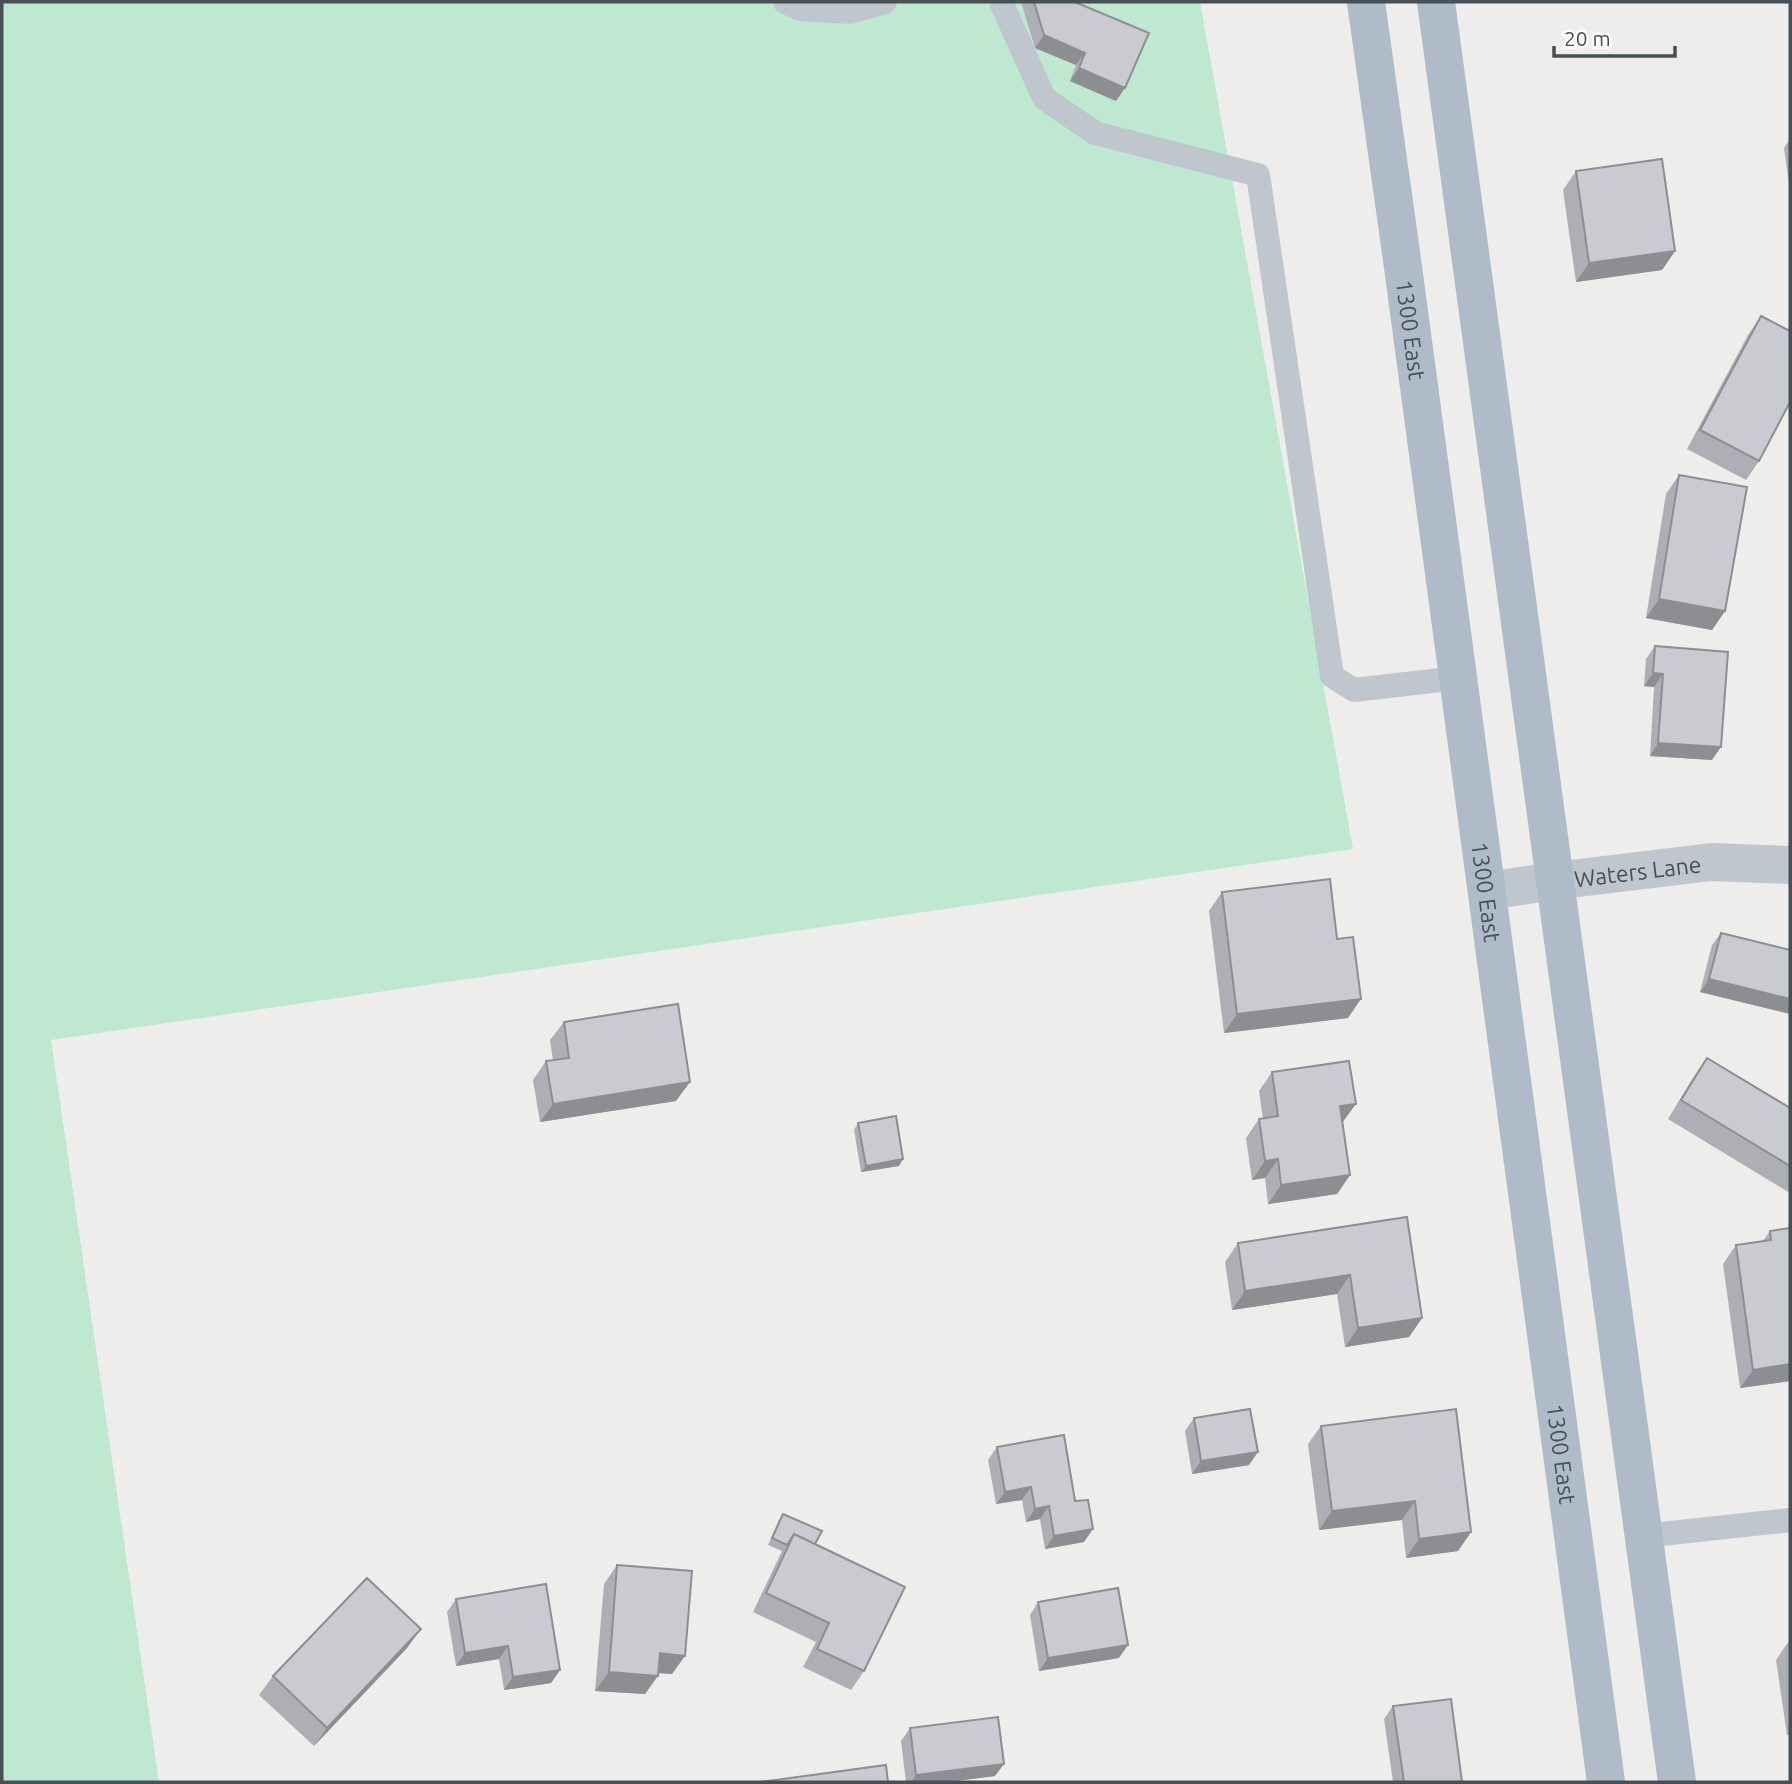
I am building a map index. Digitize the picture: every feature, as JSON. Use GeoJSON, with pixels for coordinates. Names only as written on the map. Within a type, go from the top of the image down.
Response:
{"type":"FeatureCollection","features":[{"type":"Feature","properties":{"kind":"main road","name":"1300 East"},"geometry":{"type":"LineString","coordinates":[[1366,2],[1606,1782]]}},
{"type":"Feature","properties":{"kind":"main road"},"geometry":{"type":"LineString","coordinates":[[1436,2],[1677,1782]]}},
{"type":"Feature","properties":{"kind":"street","name":"Waters Lane"},"geometry":{"type":"LineString","coordinates":[[1487,891],[1711,862],[1790,865]]}},
{"type":"Feature","properties":{"kind":"lane"},"geometry":{"type":"LineString","coordinates":[[785,2],[800,9],[850,12],[885,2]]}},
{"type":"Feature","properties":{"kind":"lane"},"geometry":{"type":"LineString","coordinates":[[1000,2],[1044,97],[1096,133],[1258,175],[1332,676],[1354,690],[1458,678]]}},
{"type":"Feature","properties":{"kind":"lane"},"geometry":{"type":"LineString","coordinates":[[1643,1536],[1790,1520]]}},
{"type":"Feature","properties":{"kind":"green space"},"geometry":{"type":"Polygon","coordinates":[[[2,2],[1200,2],[1353,849],[51,1040],[159,1782],[2,1782],[2,2]]]}},
{"type":"Feature","properties":{"kind":"building"},"geometry":{"type":"Polygon","coordinates":[[[1034,2],[1075,2],[1149,33],[1125,88],[1079,68],[1085,53],[1044,35],[1034,2]]]}},
{"type":"Feature","properties":{"kind":"building"},"geometry":{"type":"Polygon","coordinates":[[[1662,159],[1675,251],[1589,263],[1576,171],[1662,159]]]}},
{"type":"Feature","properties":{"kind":"building"},"geometry":{"type":"Polygon","coordinates":[[[1761,316],[1790,331],[1790,402],[1759,461],[1700,430],[1761,316]]]}},
{"type":"Feature","properties":{"kind":"building"},"geometry":{"type":"Polygon","coordinates":[[[1679,475],[1747,487],[1725,611],[1659,599],[1679,475]]]}},
{"type":"Feature","properties":{"kind":"building"},"geometry":{"type":"Polygon","coordinates":[[[1655,646],[1728,652],[1721,747],[1658,743],[1663,674],[1653,673],[1655,646]]]}},
{"type":"Feature","properties":{"kind":"building"},"geometry":{"type":"Polygon","coordinates":[[[1330,879],[1337,939],[1353,937],[1361,999],[1237,1014],[1222,892],[1330,879]]]}},
{"type":"Feature","properties":{"kind":"building"},"geometry":{"type":"Polygon","coordinates":[[[1721,933],[1790,950],[1790,999],[1709,979],[1721,933]]]}},
{"type":"Feature","properties":{"kind":"building"},"geometry":{"type":"Polygon","coordinates":[[[678,1004],[690,1082],[553,1104],[546,1061],[569,1058],[564,1022],[678,1004]]]}},
{"type":"Feature","properties":{"kind":"building"},"geometry":{"type":"Polygon","coordinates":[[[1707,1058],[1790,1108],[1790,1166],[1681,1100],[1707,1058]]]}},
{"type":"Feature","properties":{"kind":"building"},"geometry":{"type":"Polygon","coordinates":[[[1349,1061],[1356,1104],[1340,1106],[1350,1175],[1281,1185],[1278,1159],[1265,1161],[1259,1119],[1278,1116],[1272,1072],[1349,1061]]]}},
{"type":"Feature","properties":{"kind":"building"},"geometry":{"type":"Polygon","coordinates":[[[896,1116],[903,1159],[866,1166],[858,1123],[896,1116]]]}},
{"type":"Feature","properties":{"kind":"building"},"geometry":{"type":"Polygon","coordinates":[[[1407,1217],[1422,1318],[1358,1328],[1350,1275],[1245,1291],[1238,1243],[1407,1217]]]}},
{"type":"Feature","properties":{"kind":"building"},"geometry":{"type":"Polygon","coordinates":[[[1790,1228],[1790,1364],[1753,1370],[1736,1245],[1771,1240],[1770,1231],[1790,1228]]]}},
{"type":"Feature","properties":{"kind":"building"},"geometry":{"type":"Polygon","coordinates":[[[1250,1409],[1258,1452],[1201,1461],[1194,1418],[1250,1409]]]}},
{"type":"Feature","properties":{"kind":"building"},"geometry":{"type":"Polygon","coordinates":[[[1456,1409],[1471,1532],[1419,1539],[1415,1501],[1332,1511],[1321,1426],[1456,1409]]]}},
{"type":"Feature","properties":{"kind":"building"},"geometry":{"type":"Polygon","coordinates":[[[1064,1435],[1075,1501],[1088,1500],[1093,1529],[1054,1536],[1049,1506],[1035,1509],[1031,1487],[1005,1492],[997,1447],[1064,1435]]]}},
{"type":"Feature","properties":{"kind":"building"},"geometry":{"type":"Polygon","coordinates":[[[783,1514],[822,1531],[815,1544],[794,1534],[787,1545],[772,1538],[783,1514]]]}},
{"type":"Feature","properties":{"kind":"building"},"geometry":{"type":"Polygon","coordinates":[[[794,1534],[905,1587],[864,1671],[817,1649],[829,1623],[766,1593],[794,1534]]]}},
{"type":"Feature","properties":{"kind":"building"},"geometry":{"type":"Polygon","coordinates":[[[617,1565],[692,1571],[685,1656],[660,1653],[658,1676],[609,1672],[617,1565]]]}},
{"type":"Feature","properties":{"kind":"building"},"geometry":{"type":"Polygon","coordinates":[[[367,1578],[421,1629],[327,1728],[273,1676],[367,1578]]]}},
{"type":"Feature","properties":{"kind":"building"},"geometry":{"type":"Polygon","coordinates":[[[546,1584],[560,1670],[513,1677],[508,1646],[465,1653],[456,1599],[546,1584]]]}},
{"type":"Feature","properties":{"kind":"building"},"geometry":{"type":"Polygon","coordinates":[[[1118,1588],[1128,1645],[1048,1658],[1038,1602],[1118,1588]]]}},
{"type":"Feature","properties":{"kind":"building"},"geometry":{"type":"Polygon","coordinates":[[[1451,1699],[1462,1782],[1404,1782],[1393,1706],[1451,1699]]]}},
{"type":"Feature","properties":{"kind":"building"},"geometry":{"type":"Polygon","coordinates":[[[998,1717],[1004,1764],[916,1775],[910,1728],[998,1717]]]}},
{"type":"Feature","properties":{"kind":"building"},"geometry":{"type":"Polygon","coordinates":[[[886,1765],[888,1782],[761,1782],[886,1765]]]}}]}
